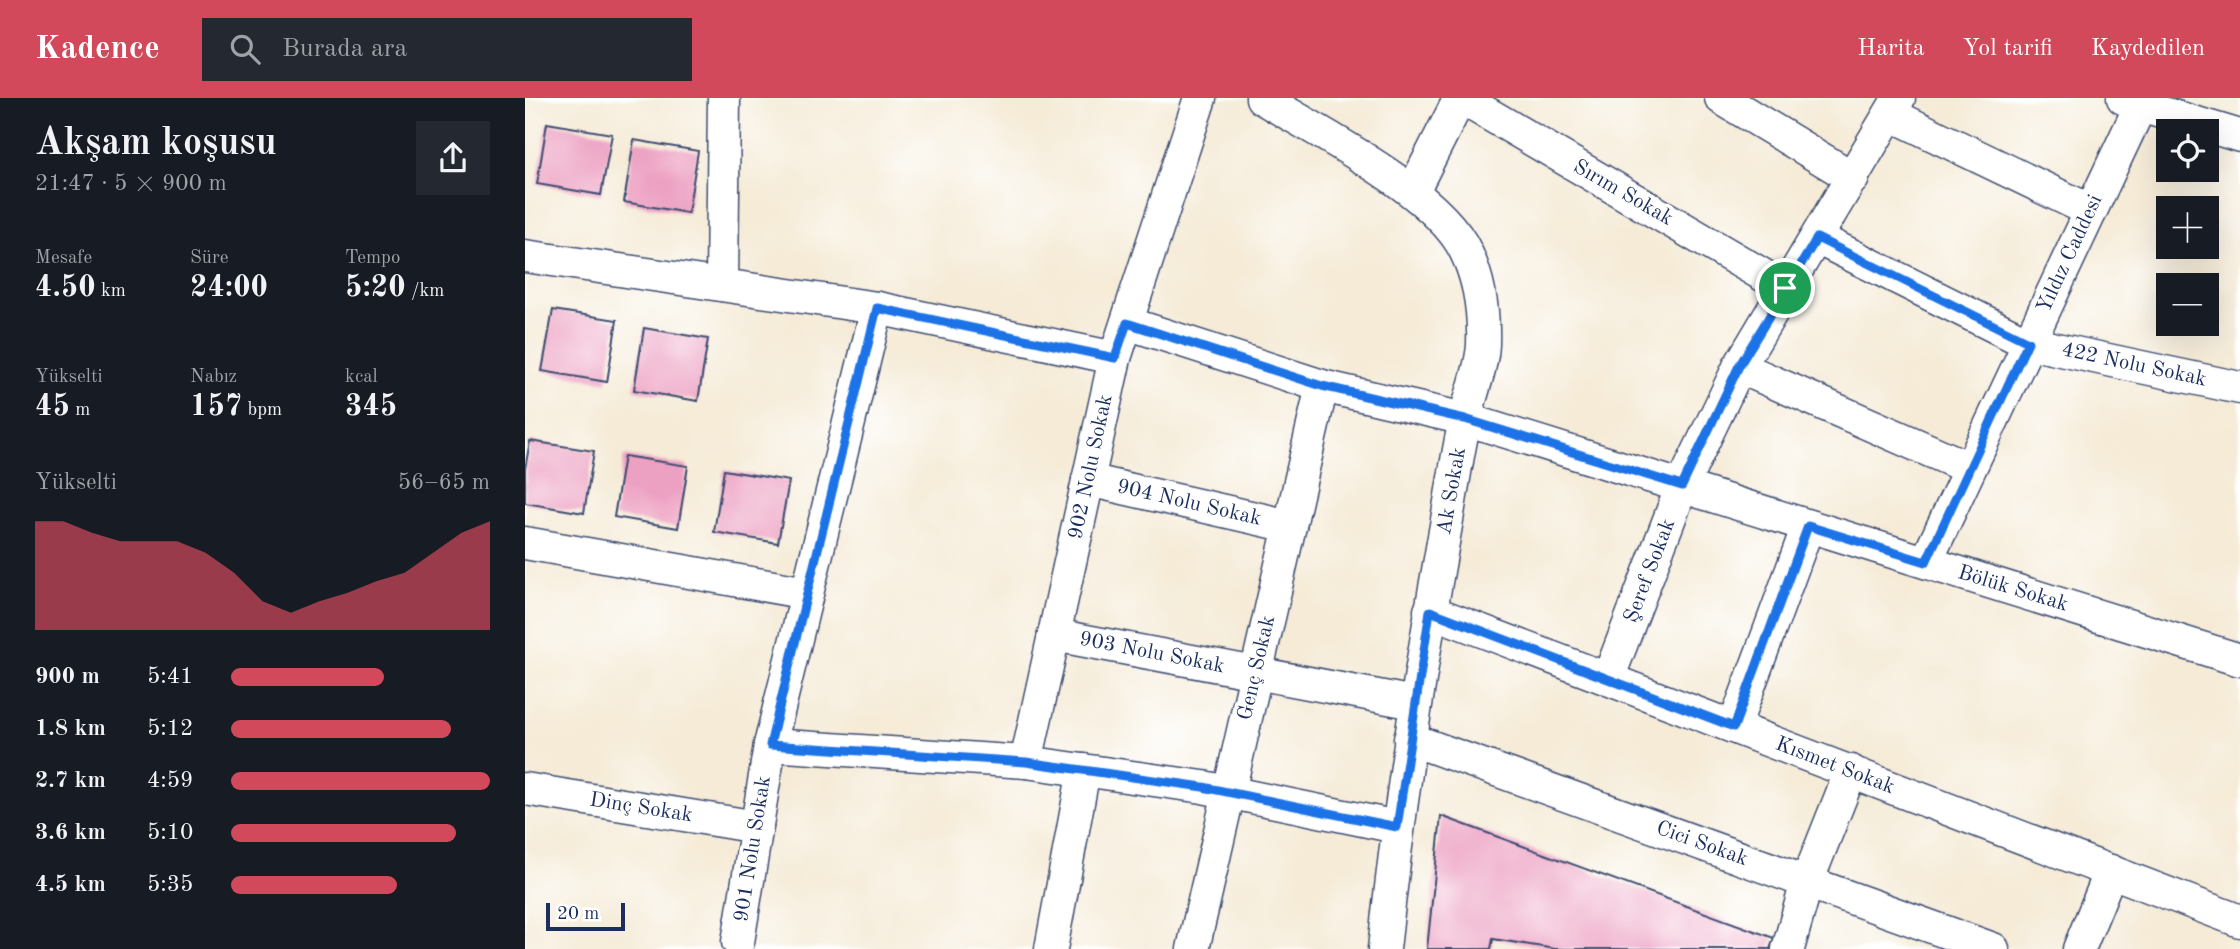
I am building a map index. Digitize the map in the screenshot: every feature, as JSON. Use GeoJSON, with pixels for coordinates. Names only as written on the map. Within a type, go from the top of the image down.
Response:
{"type":"FeatureCollection","features":[{"type":"Feature","properties":{"kind":"street"},"geometry":{"type":"LineString","coordinates":[[722,285],[724,98]]}},
{"type":"Feature","properties":{"kind":"street","name":"902 Nolu Sokak"},"geometry":{"type":"LineString","coordinates":[[1026,762],[1115,358],[1200,98]]}},
{"type":"Feature","properties":{"kind":"street","name":"Ak Sokak"},"geometry":{"type":"LineString","coordinates":[[1262,98],[1413,191],[1441,214],[1466,250],[1479,286],[1484,319],[1483,349],[1465,419],[1415,703],[1397,827],[1384,949]]}},
{"type":"Feature","properties":{"kind":"street"},"geometry":{"type":"LineString","coordinates":[[1413,191],[1461,98]]}},
{"type":"Feature","properties":{"kind":"street","name":"Sırım Sokak"},"geometry":{"type":"LineString","coordinates":[[1461,98],[1785,288]]}},
{"type":"Feature","properties":{"kind":"street"},"geometry":{"type":"LineString","coordinates":[[1721,98],[1853,178]]}},
{"type":"Feature","properties":{"kind":"street"},"geometry":{"type":"LineString","coordinates":[[2136,101],[2240,136]]}},
{"type":"Feature","properties":{"kind":"street","name":"Yıldız Caddesi"},"geometry":{"type":"LineString","coordinates":[[1926,562],[2091,211],[2136,101]]}},
{"type":"Feature","properties":{"kind":"street"},"geometry":{"type":"LineString","coordinates":[[1895,106],[2091,211]]}},
{"type":"Feature","properties":{"kind":"street","name":"Şeref Sokak"},"geometry":{"type":"LineString","coordinates":[[1608,679],[1682,486],[1739,366],[1895,106]]}},
{"type":"Feature","properties":{"kind":"street","name":"422 Nolu Sokak"},"geometry":{"type":"LineString","coordinates":[[1817,238],[2028,342],[2240,388]]}},
{"type":"Feature","properties":{"kind":"street"},"geometry":{"type":"LineString","coordinates":[[525,256],[877,308],[1115,358]]}},
{"type":"Feature","properties":{"kind":"street","name":"901 Nolu Sokak"},"geometry":{"type":"LineString","coordinates":[[739,942],[770,745],[877,308]]}},
{"type":"Feature","properties":{"kind":"street","name":"Bölük Sokak"},"geometry":{"type":"LineString","coordinates":[[1127,323],[1322,386],[1465,419],[2240,660]]}},
{"type":"Feature","properties":{"kind":"street"},"geometry":{"type":"LineString","coordinates":[[1739,366],[1969,468]]}},
{"type":"Feature","properties":{"kind":"street","name":"Genç Sokak"},"geometry":{"type":"LineString","coordinates":[[1193,949],[1322,386]]}},
{"type":"Feature","properties":{"kind":"street","name":"904 Nolu Sokak"},"geometry":{"type":"LineString","coordinates":[[1088,480],[1290,526]]}},
{"type":"Feature","properties":{"kind":"street"},"geometry":{"type":"LineString","coordinates":[[1734,727],[1808,526]]}},
{"type":"Feature","properties":{"kind":"street"},"geometry":{"type":"LineString","coordinates":[[525,543],[807,593]]}},
{"type":"Feature","properties":{"kind":"street","name":"Kısmet Sokak"},"geometry":{"type":"LineString","coordinates":[[1430,611],[2240,921]]}},
{"type":"Feature","properties":{"kind":"street","name":"903 Nolu Sokak"},"geometry":{"type":"LineString","coordinates":[[1054,635],[1415,703]]}},
{"type":"Feature","properties":{"kind":"street","name":"Cici Sokak"},"geometry":{"type":"LineString","coordinates":[[1410,740],[1993,949]]}},
{"type":"Feature","properties":{"kind":"street"},"geometry":{"type":"LineString","coordinates":[[770,745],[1026,762],[1229,792],[1397,827]]}},
{"type":"Feature","properties":{"kind":"street"},"geometry":{"type":"LineString","coordinates":[[1051,949],[1084,770]]}},
{"type":"Feature","properties":{"kind":"street"},"geometry":{"type":"LineString","coordinates":[[1788,949],[1807,882],[1851,771]]}},
{"type":"Feature","properties":{"kind":"street","name":"Dinç Sokak"},"geometry":{"type":"LineString","coordinates":[[525,789],[757,827]]}},
{"type":"Feature","properties":{"kind":"street"},"geometry":{"type":"LineString","coordinates":[[2079,949],[2111,871]]}},
{"type":"Feature","properties":{"kind":"building"},"geometry":{"type":"Polygon","coordinates":[[[547,123],[612,134],[601,195],[537,184],[547,123]]]}},
{"type":"Feature","properties":{"kind":"building"},"geometry":{"type":"Polygon","coordinates":[[[634,140],[698,151],[688,213],[624,202],[634,140]]]}},
{"type":"Feature","properties":{"kind":"building"},"geometry":{"type":"Polygon","coordinates":[[[553,310],[617,320],[607,382],[542,371],[553,310]]]}},
{"type":"Feature","properties":{"kind":"building"},"geometry":{"type":"Polygon","coordinates":[[[644,328],[708,339],[698,401],[634,390],[644,328]]]}},
{"type":"Feature","properties":{"kind":"building"},"geometry":{"type":"Polygon","coordinates":[[[530,441],[594,451],[584,513],[525,503],[525,469],[530,441]]]}},
{"type":"Feature","properties":{"kind":"building"},"geometry":{"type":"Polygon","coordinates":[[[624,456],[688,466],[678,528],[614,517],[624,456]]]}},
{"type":"Feature","properties":{"kind":"building"},"geometry":{"type":"Polygon","coordinates":[[[724,470],[789,481],[778,543],[714,532],[724,470]]]}},
{"type":"Feature","properties":{"kind":"building"},"geometry":{"type":"Polygon","coordinates":[[[1441,816],[1774,938],[1770,949],[1555,949],[1493,939],[1491,949],[1427,949],[1441,816]]]}},
{"type":"Feature","properties":{"kind":"route"},"geometry":{"type":"LineString","coordinates":[[1817,238],[2028,342],[1926,562],[1808,526],[1734,727],[1430,611],[1397,827],[1203,787],[1026,762],[770,745],[877,308],[1115,358],[1127,323],[1322,386],[1465,419],[1682,486],[1739,366],[1785,288],[1817,238]]}}]}
